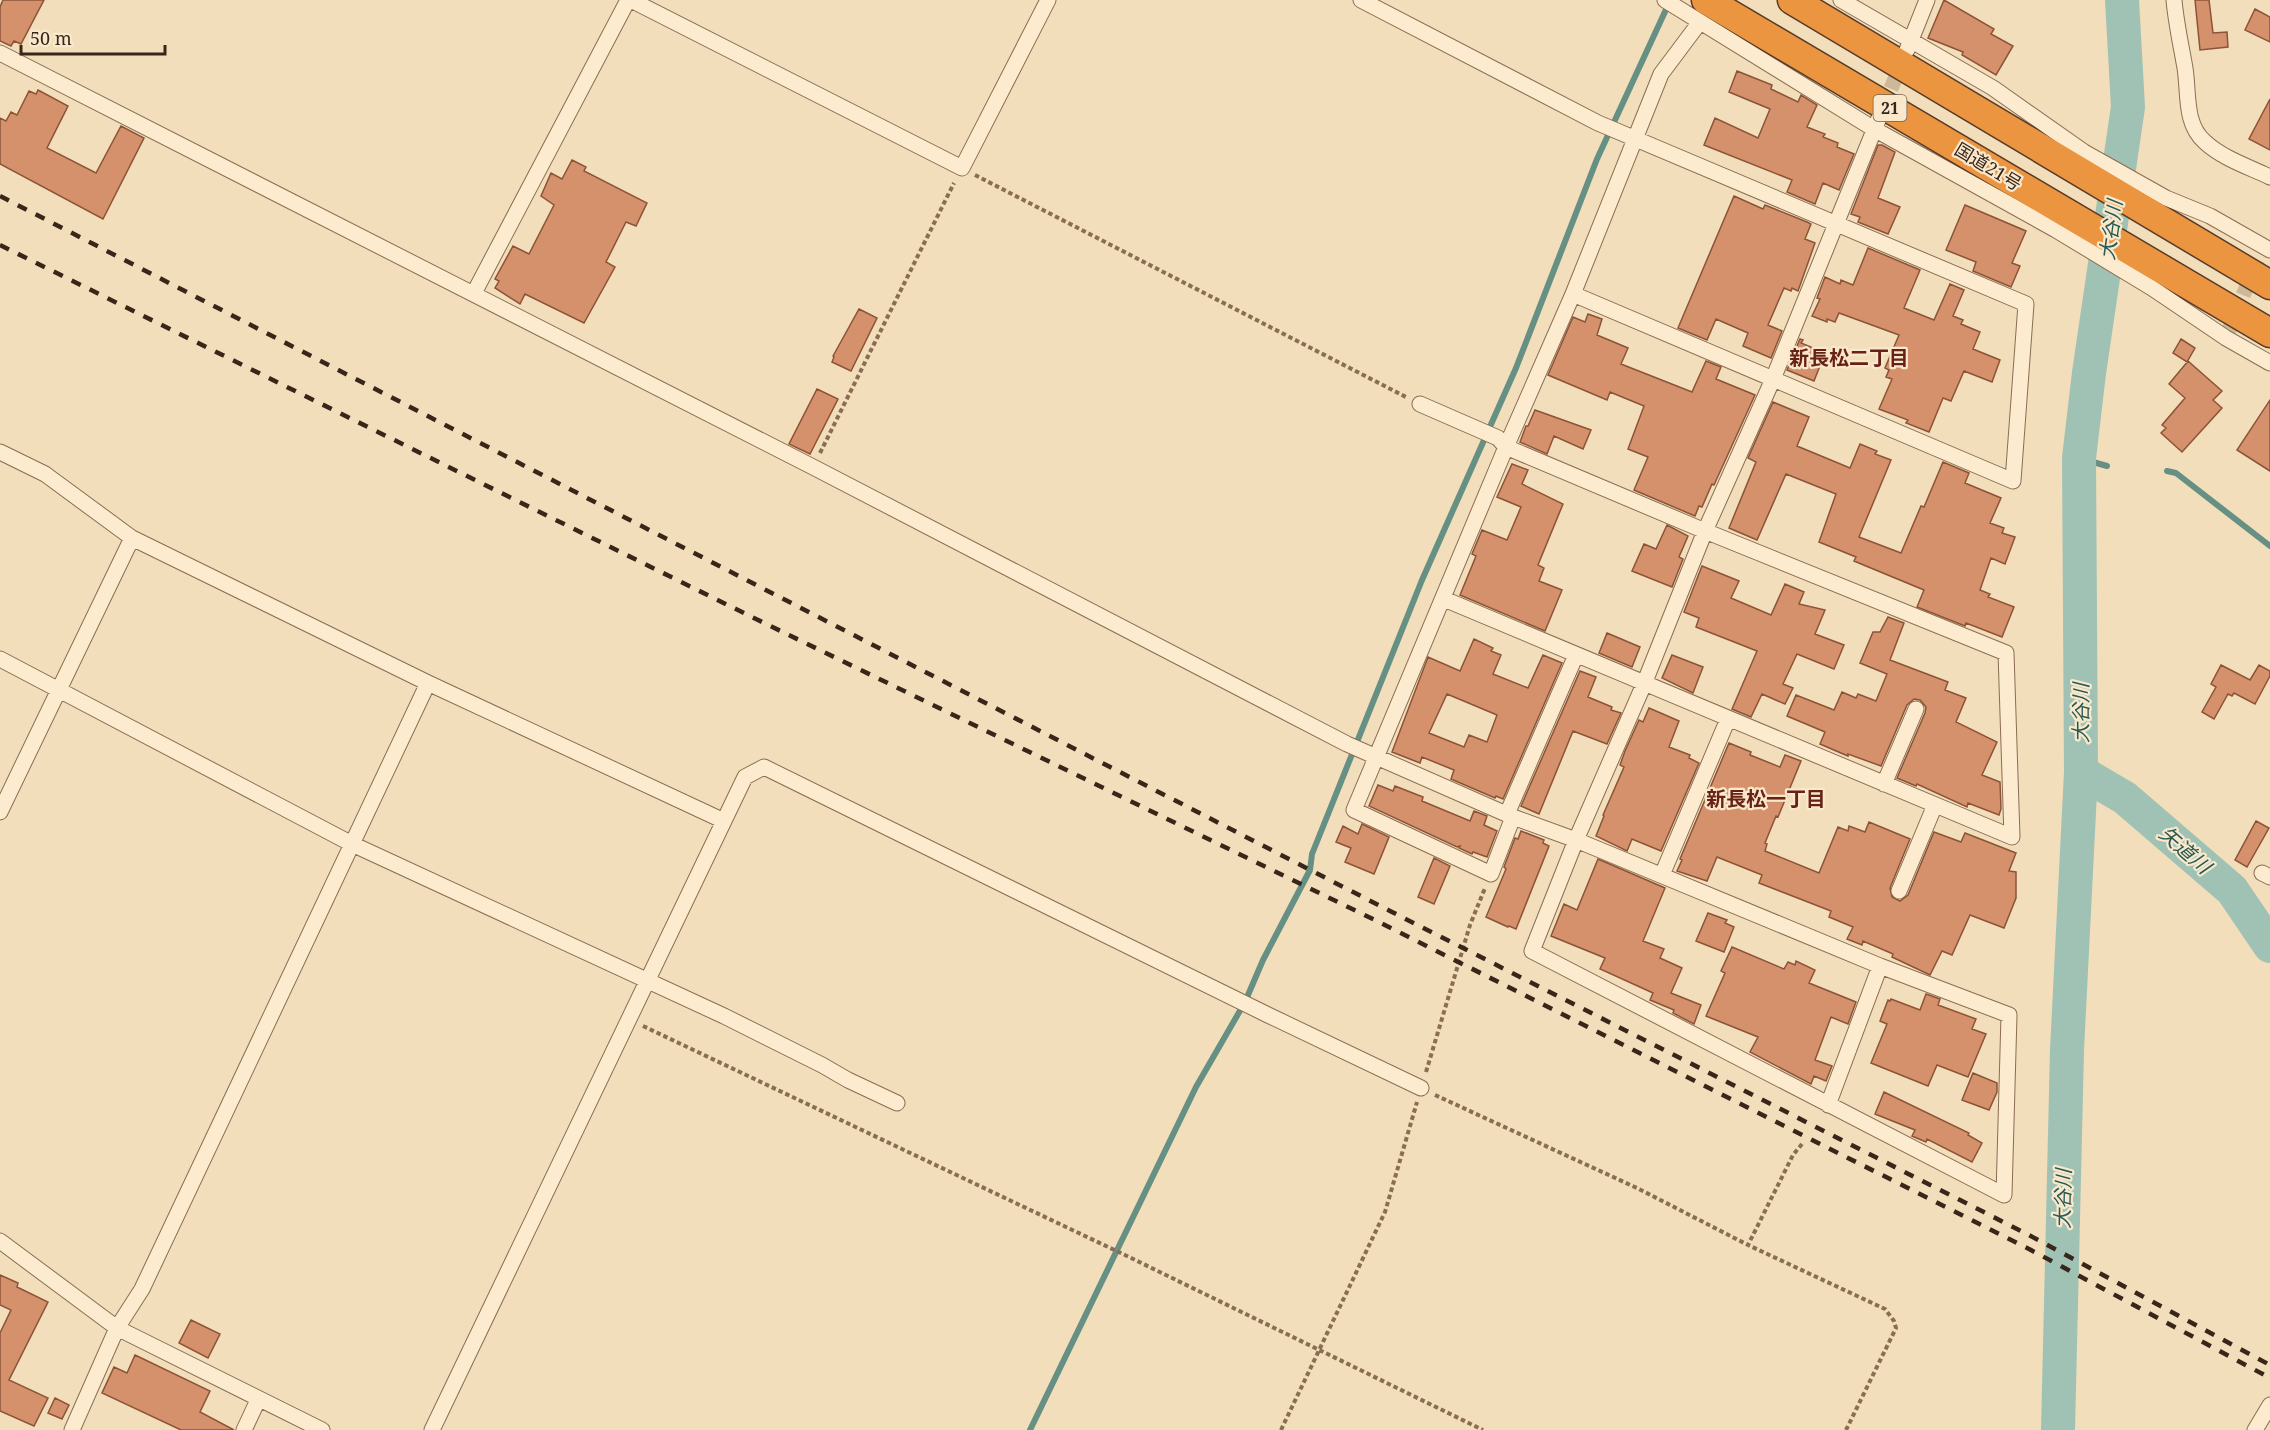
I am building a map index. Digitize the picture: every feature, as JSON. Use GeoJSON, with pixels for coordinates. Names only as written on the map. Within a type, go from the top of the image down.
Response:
{"type":"FeatureCollection","features":[{"type":"Feature","properties":{"kind":"highway","name":"21"},"geometry":{"type":"LineString","coordinates":[[1792,0],[2166,210],[2270,285]]}},
{"type":"Feature","properties":{"kind":"highway","name":"国道21号"},"geometry":{"type":"LineString","coordinates":[[1703,11],[2150,275],[2270,333]]}},
{"type":"Feature","properties":{"kind":"street"},"geometry":{"type":"LineString","coordinates":[[474,293],[630,0],[962,168],[1048,0]]}},
{"type":"Feature","properties":{"kind":"street"},"geometry":{"type":"LineString","coordinates":[[1361,0],[1598,123],[2026,304],[2013,481],[1573,294]]}},
{"type":"Feature","properties":{"kind":"street"},"geometry":{"type":"LineString","coordinates":[[1665,0],[1703,11],[1876,123],[2064,224]]}},
{"type":"Feature","properties":{"kind":"street"},"geometry":{"type":"LineString","coordinates":[[1840,0],[1909,47],[1993,88],[2085,164]]}},
{"type":"Feature","properties":{"kind":"street"},"geometry":{"type":"LineString","coordinates":[[1909,47],[1927,0]]}},
{"type":"Feature","properties":{"kind":"street"},"geometry":{"type":"LineString","coordinates":[[2174,0],[2176,23],[2186,72],[2188,107],[2194,129],[2205,142],[2270,177]]}},
{"type":"Feature","properties":{"kind":"street"},"geometry":{"type":"LineString","coordinates":[[1576,655],[1510,815],[1491,874],[1354,810],[1373,754],[1444,599],[1502,442],[1573,294],[1661,74],[1703,11]]}},
{"type":"Feature","properties":{"kind":"street"},"geometry":{"type":"LineString","coordinates":[[0,53],[474,293],[1347,744],[1510,815],[1576,840],[1662,875],[1880,966],[2009,1015],[2004,1195],[1532,951],[1576,840],[1644,684],[1705,531],[1773,379],[1876,123]]}},
{"type":"Feature","properties":{"kind":"street"},"geometry":{"type":"LineString","coordinates":[[2166,210],[2210,216],[2268,243]]}},
{"type":"Feature","properties":{"kind":"street"},"geometry":{"type":"LineString","coordinates":[[2150,275],[2226,338],[2270,363]]}},
{"type":"Feature","properties":{"kind":"street"},"geometry":{"type":"LineString","coordinates":[[1420,404],[1705,531],[2006,653],[2012,837],[1444,599]]}},
{"type":"Feature","properties":{"kind":"street"},"geometry":{"type":"LineString","coordinates":[[0,452],[45,474],[132,538],[428,683],[724,821]]}},
{"type":"Feature","properties":{"kind":"street"},"geometry":{"type":"LineString","coordinates":[[0,812],[132,538]]}},
{"type":"Feature","properties":{"kind":"street"},"geometry":{"type":"LineString","coordinates":[[0,659],[352,844],[724,1016],[897,1103]]}},
{"type":"Feature","properties":{"kind":"street"},"geometry":{"type":"LineString","coordinates":[[72,1430],[117,1328],[142,1289],[428,683]]}},
{"type":"Feature","properties":{"kind":"street"},"geometry":{"type":"LineString","coordinates":[[1884,784],[1916,709]]}},
{"type":"Feature","properties":{"kind":"street"},"geometry":{"type":"LineString","coordinates":[[1662,875],[1728,718]]}},
{"type":"Feature","properties":{"kind":"street"},"geometry":{"type":"LineString","coordinates":[[432,1430],[746,777],[764,767],[1268,1016],[1421,1088]]}},
{"type":"Feature","properties":{"kind":"street"},"geometry":{"type":"LineString","coordinates":[[1899,891],[1935,805]]}},
{"type":"Feature","properties":{"kind":"street"},"geometry":{"type":"LineString","coordinates":[[1828,1105],[1880,966]]}},
{"type":"Feature","properties":{"kind":"street"},"geometry":{"type":"LineString","coordinates":[[0,1241],[117,1328],[322,1430]]}},
{"type":"Feature","properties":{"kind":"street"},"geometry":{"type":"LineString","coordinates":[[244,1430],[258,1400]]}},
{"type":"Feature","properties":{"kind":"street"},"geometry":{"type":"LineString","coordinates":[[2255,1430],[2270,1405]]}},
{"type":"Feature","properties":{"kind":"path"},"geometry":{"type":"LineString","coordinates":[[813,467],[962,168],[1420,404]]}},
{"type":"Feature","properties":{"kind":"path"},"geometry":{"type":"LineString","coordinates":[[1281,1430],[1318,1350],[1372,1244],[1385,1212],[1470,925],[1491,874]]}},
{"type":"Feature","properties":{"kind":"path"},"geometry":{"type":"LineString","coordinates":[[631,1020],[1125,1255],[1483,1430]]}},
{"type":"Feature","properties":{"kind":"path"},"geometry":{"type":"LineString","coordinates":[[1421,1088],[1637,1188],[1748,1245],[1885,1309],[1896,1328],[1846,1430]]}},
{"type":"Feature","properties":{"kind":"path"},"geometry":{"type":"LineString","coordinates":[[1748,1245],[1793,1155],[1802,1144]]}},
{"type":"Feature","properties":{"kind":"building"},"geometry":{"type":"Polygon","coordinates":[[[3,0],[44,0],[21,44],[14,41],[11,46],[0,41],[0,7],[3,0]]]}},
{"type":"Feature","properties":{"kind":"building"},"geometry":{"type":"Polygon","coordinates":[[[1944,0],[1994,29],[1991,34],[2013,46],[1996,75],[1962,55],[1963,52],[1928,38],[1944,0]]]}},
{"type":"Feature","properties":{"kind":"building"},"geometry":{"type":"Polygon","coordinates":[[[2195,0],[2209,0],[2213,33],[2227,32],[2228,47],[2200,50],[2195,0]]]}},
{"type":"Feature","properties":{"kind":"building"},"geometry":{"type":"Polygon","coordinates":[[[2255,9],[2270,17],[2270,42],[2245,30],[2255,9]]]}},
{"type":"Feature","properties":{"kind":"building"},"geometry":{"type":"Polygon","coordinates":[[[1737,71],[1772,85],[1771,89],[1798,102],[1801,95],[1817,105],[1807,127],[1825,134],[1823,137],[1838,143],[1837,147],[1854,154],[1839,190],[1823,183],[1815,204],[1787,192],[1792,180],[1704,145],[1715,118],[1758,138],[1770,109],[1729,92],[1737,71]]]}},
{"type":"Feature","properties":{"kind":"building"},"geometry":{"type":"Polygon","coordinates":[[[38,90],[68,106],[47,148],[96,173],[121,126],[144,138],[103,219],[0,164],[0,118],[6,121],[11,112],[17,115],[29,91],[36,94],[38,90]]]}},
{"type":"Feature","properties":{"kind":"building"},"geometry":{"type":"Polygon","coordinates":[[[2270,99],[2270,150],[2249,139],[2270,99]]]}},
{"type":"Feature","properties":{"kind":"building"},"geometry":{"type":"Polygon","coordinates":[[[1878,145],[1895,152],[1878,198],[1900,207],[1888,234],[1858,222],[1860,217],[1851,214],[1878,145]]]}},
{"type":"Feature","properties":{"kind":"building"},"geometry":{"type":"Polygon","coordinates":[[[572,160],[586,167],[584,171],[647,203],[636,226],[626,222],[606,262],[615,267],[584,323],[525,294],[520,304],[495,288],[499,281],[495,279],[513,246],[529,254],[554,205],[541,196],[551,173],[562,179],[572,160]]]}},
{"type":"Feature","properties":{"kind":"building"},"geometry":{"type":"Polygon","coordinates":[[[1734,196],[1763,209],[1765,205],[1811,224],[1805,239],[1815,243],[1798,291],[1784,288],[1768,325],[1782,331],[1771,358],[1743,346],[1748,333],[1716,319],[1707,340],[1678,328],[1734,196]]]}},
{"type":"Feature","properties":{"kind":"building"},"geometry":{"type":"Polygon","coordinates":[[[1965,205],[2026,231],[2012,263],[2020,266],[2011,287],[1973,271],[1976,262],[1946,250],[1965,205]]]}},
{"type":"Feature","properties":{"kind":"building"},"geometry":{"type":"Polygon","coordinates":[[[1868,248],[1920,270],[1904,308],[1934,320],[1950,284],[1964,290],[1953,316],[1963,320],[1961,324],[1980,332],[1973,349],[2000,360],[1992,382],[1964,371],[1951,401],[1943,398],[1929,432],[1906,423],[1908,420],[1879,409],[1892,379],[1886,377],[1889,370],[1885,368],[1899,335],[1839,313],[1835,322],[1827,319],[1827,322],[1812,316],[1820,299],[1817,298],[1825,277],[1840,284],[1841,280],[1853,285],[1868,248]]]}},
{"type":"Feature","properties":{"kind":"building"},"geometry":{"type":"Polygon","coordinates":[[[859,309],[877,318],[851,371],[832,362],[833,356],[859,309]]]}},
{"type":"Feature","properties":{"kind":"building"},"geometry":{"type":"Polygon","coordinates":[[[1588,314],[1602,319],[1597,335],[1628,348],[1621,364],[1692,392],[1706,361],[1721,367],[1716,379],[1755,395],[1714,485],[1712,484],[1702,507],[1699,506],[1695,516],[1634,490],[1648,457],[1628,449],[1644,406],[1610,392],[1607,400],[1548,375],[1573,317],[1585,322],[1588,314]]]}},
{"type":"Feature","properties":{"kind":"building"},"geometry":{"type":"Polygon","coordinates":[[[1800,339],[1803,340],[1801,343],[1825,353],[1814,381],[1787,370],[1800,339]]]}},
{"type":"Feature","properties":{"kind":"building"},"geometry":{"type":"Polygon","coordinates":[[[2181,339],[2195,348],[2187,362],[2173,353],[2181,339]]]}},
{"type":"Feature","properties":{"kind":"building"},"geometry":{"type":"Polygon","coordinates":[[[2188,361],[2222,391],[2213,400],[2222,408],[2182,452],[2161,433],[2166,428],[2162,425],[2185,398],[2169,384],[2188,361]]]}},
{"type":"Feature","properties":{"kind":"building"},"geometry":{"type":"Polygon","coordinates":[[[817,389],[838,399],[810,454],[789,444],[817,389]]]}},
{"type":"Feature","properties":{"kind":"building"},"geometry":{"type":"Polygon","coordinates":[[[2270,400],[2270,471],[2237,450],[2270,400]]]}},
{"type":"Feature","properties":{"kind":"building"},"geometry":{"type":"Polygon","coordinates":[[[1773,402],[1809,417],[1797,446],[1850,468],[1860,444],[1877,451],[1875,454],[1891,460],[1859,537],[1901,553],[1943,462],[1969,473],[1965,483],[2001,498],[1990,523],[2004,528],[2002,533],[2015,537],[2005,564],[1991,558],[1980,590],[1990,594],[1988,597],[2014,607],[2002,637],[1966,623],[1965,626],[1917,607],[1924,590],[1854,561],[1856,557],[1819,542],[1836,494],[1786,474],[1757,540],[1729,528],[1756,462],[1748,458],[1773,402]]]}},
{"type":"Feature","properties":{"kind":"building"},"geometry":{"type":"Polygon","coordinates":[[[1535,410],[1591,430],[1583,449],[1554,436],[1547,454],[1520,442],[1535,410]]]}},
{"type":"Feature","properties":{"kind":"building"},"geometry":{"type":"Polygon","coordinates":[[[1512,464],[1528,470],[1522,484],[1563,504],[1538,565],[1544,568],[1539,581],[1562,590],[1545,631],[1460,595],[1476,556],[1472,554],[1482,530],[1507,540],[1521,507],[1497,497],[1512,464]]]}},
{"type":"Feature","properties":{"kind":"building"},"geometry":{"type":"Polygon","coordinates":[[[1667,525],[1688,536],[1679,557],[1683,559],[1672,587],[1632,571],[1644,544],[1656,549],[1667,525]]]}},
{"type":"Feature","properties":{"kind":"building"},"geometry":{"type":"Polygon","coordinates":[[[1702,566],[1739,581],[1731,598],[1771,615],[1785,584],[1804,592],[1799,604],[1825,610],[1815,634],[1844,645],[1834,669],[1797,654],[1783,684],[1793,688],[1785,704],[1762,694],[1751,717],[1732,709],[1757,651],[1696,627],[1699,618],[1684,612],[1702,566]]]}},
{"type":"Feature","properties":{"kind":"building"},"geometry":{"type":"Polygon","coordinates":[[[1888,617],[1904,623],[1890,660],[1948,682],[1945,690],[1966,698],[1956,722],[1997,742],[1982,775],[2000,782],[2001,809],[1999,815],[1968,803],[1967,807],[1917,784],[1916,786],[1897,778],[1925,713],[1926,707],[1920,700],[1914,699],[1907,705],[1881,766],[1820,744],[1825,732],[1787,716],[1796,695],[1834,710],[1842,692],[1856,698],[1858,694],[1876,701],[1887,674],[1860,663],[1873,632],[1880,632],[1888,617]]]}},
{"type":"Feature","properties":{"kind":"building"},"geometry":{"type":"Polygon","coordinates":[[[1607,633],[1640,647],[1632,667],[1599,653],[1607,633]]]}},
{"type":"Feature","properties":{"kind":"building"},"geometry":{"type":"Polygon","coordinates":[[[1474,639],[1493,648],[1491,651],[1501,655],[1493,674],[1528,688],[1543,655],[1562,663],[1503,799],[1496,796],[1495,798],[1451,779],[1454,770],[1422,757],[1420,763],[1392,752],[1428,657],[1460,671],[1474,639]],[[1447,694],[1429,733],[1464,747],[1469,735],[1487,742],[1497,715],[1447,694]]]}},
{"type":"Feature","properties":{"kind":"building"},"geometry":{"type":"Polygon","coordinates":[[[1672,655],[1703,667],[1693,693],[1662,678],[1672,655]]]}},
{"type":"Feature","properties":{"kind":"building"},"geometry":{"type":"Polygon","coordinates":[[[2221,665],[2250,680],[2259,665],[2270,671],[2270,676],[2255,704],[2234,693],[2232,696],[2228,694],[2214,719],[2202,712],[2216,687],[2211,684],[2221,665]]]}},
{"type":"Feature","properties":{"kind":"building"},"geometry":{"type":"Polygon","coordinates":[[[1580,671],[1596,677],[1588,697],[1621,713],[1607,744],[1573,731],[1539,814],[1521,806],[1580,671]]]}},
{"type":"Feature","properties":{"kind":"building"},"geometry":{"type":"Polygon","coordinates":[[[1649,708],[1679,721],[1669,747],[1690,755],[1689,758],[1699,763],[1661,851],[1632,839],[1627,851],[1596,836],[1624,767],[1620,765],[1625,751],[1639,720],[1643,722],[1649,708]]]}},
{"type":"Feature","properties":{"kind":"building"},"geometry":{"type":"Polygon","coordinates":[[[1729,743],[1751,752],[1750,755],[1780,767],[1785,755],[1801,761],[1765,843],[1767,844],[1765,851],[1819,873],[1838,827],[1848,831],[1849,826],[1865,832],[1869,822],[1910,839],[1890,888],[1892,897],[1900,901],[1908,895],[1934,832],[1961,842],[1965,833],[2016,853],[2009,871],[2016,872],[2016,898],[2004,928],[1970,915],[1952,955],[1942,951],[1930,975],[1892,957],[1893,954],[1863,941],[1862,945],[1847,939],[1853,927],[1829,917],[1831,911],[1759,883],[1762,875],[1717,857],[1707,881],[1677,871],[1729,743]]]}},
{"type":"Feature","properties":{"kind":"building"},"geometry":{"type":"Polygon","coordinates":[[[1378,785],[1393,791],[1395,786],[1423,797],[1422,801],[1470,821],[1474,811],[1487,816],[1484,825],[1497,831],[1487,857],[1473,852],[1472,854],[1459,848],[1460,846],[1457,847],[1369,806],[1378,785]]]}},
{"type":"Feature","properties":{"kind":"building"},"geometry":{"type":"Polygon","coordinates":[[[2256,821],[2269,828],[2247,867],[2235,860],[2256,821]]]}},
{"type":"Feature","properties":{"kind":"building"},"geometry":{"type":"Polygon","coordinates":[[[1362,824],[1389,837],[1374,874],[1345,862],[1351,848],[1336,842],[1343,826],[1358,834],[1362,824]]]}},
{"type":"Feature","properties":{"kind":"building"},"geometry":{"type":"Polygon","coordinates":[[[1521,831],[1544,840],[1543,843],[1549,846],[1516,929],[1486,917],[1506,869],[1504,867],[1515,838],[1518,839],[1521,831]]]}},
{"type":"Feature","properties":{"kind":"building"},"geometry":{"type":"Polygon","coordinates":[[[1434,858],[1450,866],[1434,904],[1418,897],[1434,858]]]}},
{"type":"Feature","properties":{"kind":"building"},"geometry":{"type":"Polygon","coordinates":[[[1598,859],[1665,888],[1643,941],[1664,949],[1660,958],[1682,968],[1671,993],[1701,1005],[1694,1024],[1673,1013],[1674,1010],[1650,1000],[1653,993],[1600,969],[1605,958],[1551,936],[1564,904],[1577,910],[1598,859]]]}},
{"type":"Feature","properties":{"kind":"building"},"geometry":{"type":"Polygon","coordinates":[[[1708,913],[1727,920],[1725,923],[1734,927],[1724,952],[1696,941],[1708,913]]]}},
{"type":"Feature","properties":{"kind":"building"},"geometry":{"type":"Polygon","coordinates":[[[1732,947],[1784,969],[1788,962],[1795,965],[1796,961],[1815,970],[1809,983],[1856,1002],[1848,1024],[1831,1017],[1815,1060],[1832,1066],[1826,1081],[1814,1076],[1811,1084],[1750,1052],[1758,1037],[1706,1016],[1725,973],[1721,971],[1732,947]]]}},
{"type":"Feature","properties":{"kind":"building"},"geometry":{"type":"Polygon","coordinates":[[[1926,994],[1940,999],[1938,1005],[1976,1019],[1972,1029],[1986,1034],[1968,1077],[1937,1065],[1928,1086],[1871,1063],[1887,1024],[1880,1021],[1888,1000],[1891,999],[1920,1010],[1926,994]]]}},
{"type":"Feature","properties":{"kind":"building"},"geometry":{"type":"Polygon","coordinates":[[[1973,1073],[1997,1083],[1997,1092],[1989,1110],[1962,1100],[1973,1073]]]}},
{"type":"Feature","properties":{"kind":"building"},"geometry":{"type":"Polygon","coordinates":[[[1884,1092],[1969,1133],[1968,1135],[1982,1143],[1972,1162],[1927,1139],[1926,1142],[1912,1136],[1915,1130],[1875,1114],[1884,1092]]]}},
{"type":"Feature","properties":{"kind":"building"},"geometry":{"type":"Polygon","coordinates":[[[0,1275],[18,1283],[17,1287],[48,1302],[9,1380],[48,1398],[34,1426],[0,1411],[0,1333],[11,1310],[0,1305],[0,1275]]]}},
{"type":"Feature","properties":{"kind":"building"},"geometry":{"type":"Polygon","coordinates":[[[191,1320],[220,1334],[208,1358],[179,1343],[191,1320]]]}},
{"type":"Feature","properties":{"kind":"building"},"geometry":{"type":"Polygon","coordinates":[[[135,1355],[210,1391],[200,1412],[234,1430],[181,1430],[102,1393],[114,1367],[127,1373],[135,1355]]]}},
{"type":"Feature","properties":{"kind":"building"},"geometry":{"type":"Polygon","coordinates":[[[55,1398],[69,1405],[62,1419],[48,1413],[55,1398]]]}},
{"type":"Feature","properties":{"kind":"waterway","name":"大谷川"},"geometry":{"type":"LineString","coordinates":[[2058,1430],[2067,1050],[2081,772],[2079,458],[2089,373],[2128,107],[2122,0]]}},
{"type":"Feature","properties":{"kind":"waterway"},"geometry":{"type":"LineString","coordinates":[[1030,1430],[1196,1087],[1245,1002],[1263,960],[1310,870],[1312,854],[1422,580],[1516,368],[1597,159],[1669,3]]}},
{"type":"Feature","properties":{"kind":"waterway"},"geometry":{"type":"LineString","coordinates":[[2079,458],[2107,466]]}},
{"type":"Feature","properties":{"kind":"waterway"},"geometry":{"type":"LineString","coordinates":[[2167,471],[2176,473],[2270,546]]}},
{"type":"Feature","properties":{"kind":"waterway","name":"矢道川"},"geometry":{"type":"LineString","coordinates":[[2081,772],[2125,798],[2232,890],[2270,946]]}},
{"type":"Feature","properties":{"kind":"tunnel"},"geometry":{"type":"LineString","coordinates":[[1882,110],[1903,60]]}},
{"type":"Feature","properties":{"kind":"tunnel"},"geometry":{"type":"LineString","coordinates":[[2226,338],[2263,246]]}},
{"type":"Feature","properties":{"kind":"railway"},"geometry":{"type":"LineString","coordinates":[[0,196],[1390,911],[2027,1234],[2270,1365]]}},
{"type":"Feature","properties":{"kind":"railway"},"geometry":{"type":"LineString","coordinates":[[0,245],[756,619],[1381,923],[2029,1249],[2270,1378]]}},
{"type":"Feature","properties":{"kind":"district","name":"新長松二丁目"},"geometry":{"type":"Point","coordinates":[1849,358]}},
{"type":"Feature","properties":{"kind":"district","name":"新長松一丁目"},"geometry":{"type":"Point","coordinates":[1766,799]}}]}
